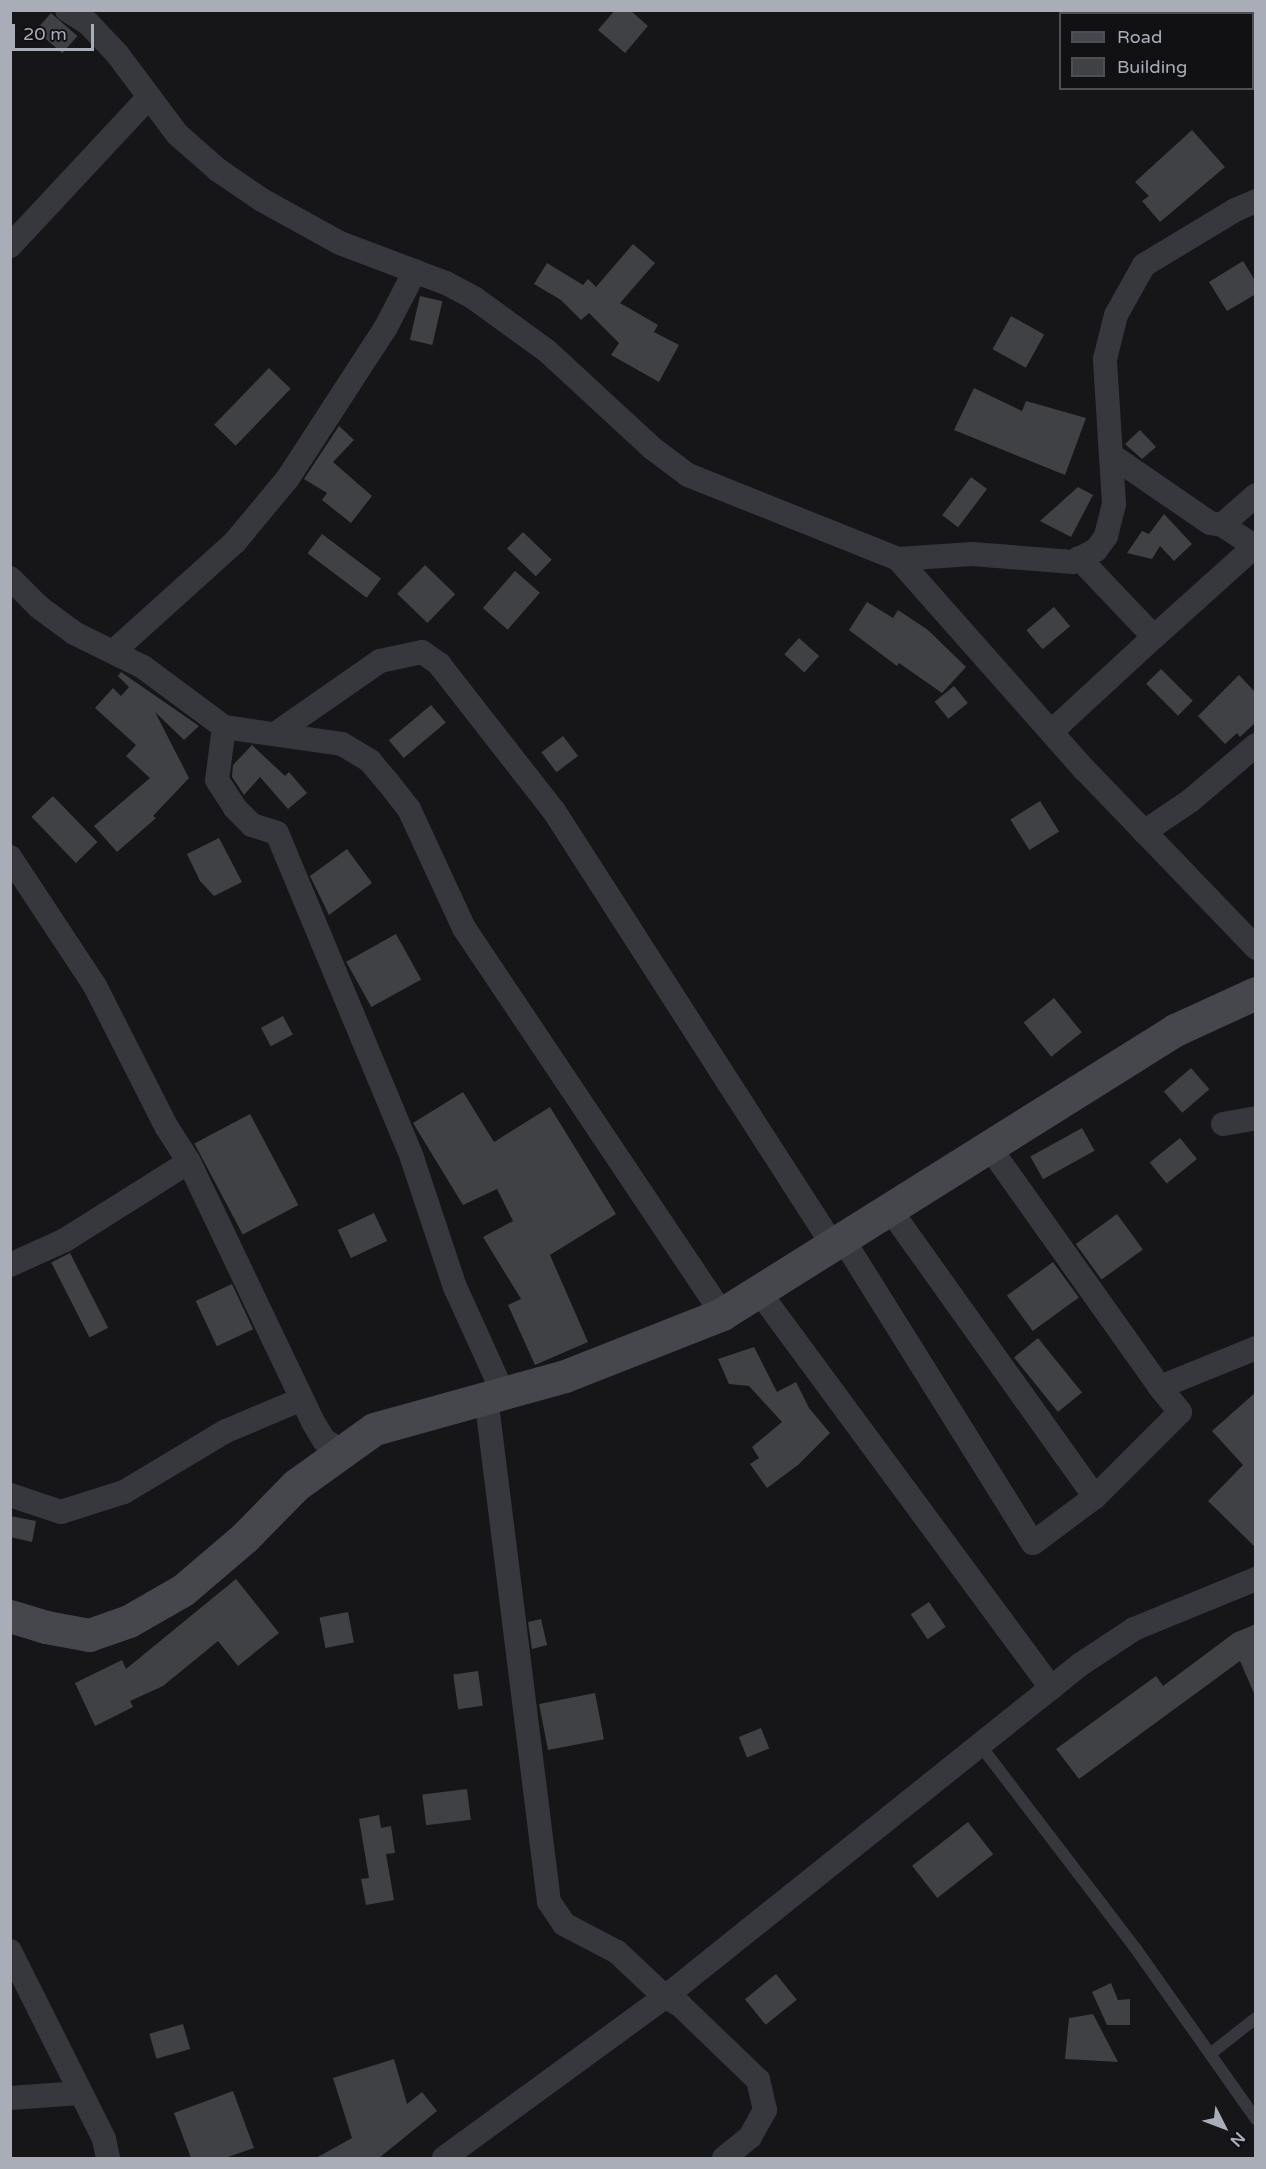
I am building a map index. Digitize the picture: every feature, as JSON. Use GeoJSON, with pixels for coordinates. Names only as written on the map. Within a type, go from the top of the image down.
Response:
{"type":"FeatureCollection","features":[{"type":"Feature","properties":{"kind":"street"},"geometry":{"type":"LineString","coordinates":[[66,10],[88,23],[118,55],[147,99],[201,156],[262,200],[340,243],[446,283],[512,324],[688,475],[898,559],[972,554],[1047,561],[1079,558],[1096,550],[1106,536],[1114,504],[1105,359],[1116,315],[1130,285],[1144,264],[1164,250],[1256,201]]}},
{"type":"Feature","properties":{"kind":"street"},"geometry":{"type":"LineString","coordinates":[[10,246],[147,99]]}},
{"type":"Feature","properties":{"kind":"street"},"geometry":{"type":"LineString","coordinates":[[114,651],[235,542],[288,478],[386,327],[415,271]]}},
{"type":"Feature","properties":{"kind":"street"},"geometry":{"type":"LineString","coordinates":[[1052,731],[1255,546],[1222,525],[1210,523],[1111,455]]}},
{"type":"Feature","properties":{"kind":"street"},"geometry":{"type":"LineString","coordinates":[[1222,525],[1256,495]]}},
{"type":"Feature","properties":{"kind":"street"},"geometry":{"type":"LineString","coordinates":[[1079,558],[1154,637]]}},
{"type":"Feature","properties":{"kind":"street"},"geometry":{"type":"LineString","coordinates":[[898,559],[1144,832],[1256,948]]}},
{"type":"Feature","properties":{"kind":"street"},"geometry":{"type":"LineString","coordinates":[[10,578],[57,621],[88,642],[114,651],[224,727],[342,744],[370,761],[409,809],[464,928],[722,1314]]}},
{"type":"Feature","properties":{"kind":"street"},"geometry":{"type":"LineString","coordinates":[[275,734],[380,661],[422,652],[439,664],[554,811],[1033,1543],[1095,1497],[1180,1412],[990,1148]]}},
{"type":"Feature","properties":{"kind":"street"},"geometry":{"type":"LineString","coordinates":[[224,727],[217,780],[235,808],[252,825],[277,833],[412,1158],[455,1287],[495,1395],[549,1902],[564,1924],[609,1946],[665,1997],[680,2005],[758,2080],[765,2110],[746,2142],[724,2158]]}},
{"type":"Feature","properties":{"kind":"street"},"geometry":{"type":"LineString","coordinates":[[1144,832],[1190,801],[1256,745]]}},
{"type":"Feature","properties":{"kind":"street"},"geometry":{"type":"LineString","coordinates":[[10,857],[95,986],[166,1126],[189,1162],[302,1399],[324,1440],[344,1452]]}},
{"type":"Feature","properties":{"kind":"street"},"geometry":{"type":"LineString","coordinates":[[10,1616],[46,1627],[89,1635],[129,1621],[183,1590],[245,1538],[296,1485],[374,1429],[565,1376],[722,1314],[839,1244],[1175,1030],[1256,993]]}},
{"type":"Feature","properties":{"kind":"street"},"geometry":{"type":"LineString","coordinates":[[1223,1124],[1256,1118]]}},
{"type":"Feature","properties":{"kind":"street"},"geometry":{"type":"LineString","coordinates":[[10,1265],[64,1240],[189,1162]]}},
{"type":"Feature","properties":{"kind":"street"},"geometry":{"type":"LineString","coordinates":[[891,1211],[1095,1497]]}},
{"type":"Feature","properties":{"kind":"street"},"geometry":{"type":"LineString","coordinates":[[760,1293],[1051,1688]]}},
{"type":"Feature","properties":{"kind":"street"},"geometry":{"type":"LineString","coordinates":[[1160,1387],[1256,1348]]}},
{"type":"Feature","properties":{"kind":"street"},"geometry":{"type":"LineString","coordinates":[[10,1495],[61,1512],[124,1492],[226,1431],[302,1399]]}},
{"type":"Feature","properties":{"kind":"street"},"geometry":{"type":"LineString","coordinates":[[444,2158],[665,1997],[1051,1688],[1134,1629],[1256,1579]]}},
{"type":"Feature","properties":{"kind":"street"},"geometry":{"type":"LineString","coordinates":[[10,1952],[104,2139],[108,2158]]}},
{"type":"Feature","properties":{"kind":"street"},"geometry":{"type":"LineString","coordinates":[[10,2098],[80,2093]]}},
{"type":"Feature","properties":{"kind":"lane"},"geometry":{"type":"LineString","coordinates":[[980,1745],[1136,1949],[1256,2119]]}},
{"type":"Feature","properties":{"kind":"lane"},"geometry":{"type":"LineString","coordinates":[[1210,2054],[1256,2018]]}},
{"type":"Feature","properties":{"kind":"building"},"geometry":{"type":"Polygon","coordinates":[[[615,10],[630,10],[648,26],[625,53],[598,30],[615,10]]]}},
{"type":"Feature","properties":{"kind":"building"},"geometry":{"type":"Polygon","coordinates":[[[51,13],[77,36],[62,53],[36,30],[51,13]]]}},
{"type":"Feature","properties":{"kind":"building"},"geometry":{"type":"Polygon","coordinates":[[[1192,130],[1225,167],[1160,222],[1142,201],[1149,196],[1135,182],[1192,130]]]}},
{"type":"Feature","properties":{"kind":"building"},"geometry":{"type":"Polygon","coordinates":[[[633,244],[655,263],[620,303],[658,325],[654,332],[679,345],[659,382],[611,355],[619,343],[589,313],[581,320],[561,300],[534,284],[547,263],[583,285],[588,279],[596,287],[633,244]]]}},
{"type":"Feature","properties":{"kind":"building"},"geometry":{"type":"Polygon","coordinates":[[[1243,261],[1256,282],[1256,294],[1227,311],[1209,282],[1243,261]]]}},
{"type":"Feature","properties":{"kind":"building"},"geometry":{"type":"Polygon","coordinates":[[[420,296],[442,301],[432,345],[410,340],[420,296]]]}},
{"type":"Feature","properties":{"kind":"building"},"geometry":{"type":"Polygon","coordinates":[[[1011,316],[1044,334],[1026,368],[993,349],[1011,316]]]}},
{"type":"Feature","properties":{"kind":"building"},"geometry":{"type":"Polygon","coordinates":[[[269,368],[291,389],[236,446],[214,425],[269,368]]]}},
{"type":"Feature","properties":{"kind":"building"},"geometry":{"type":"Polygon","coordinates":[[[974,388],[1022,411],[1026,401],[1086,418],[1065,475],[954,430],[974,388]]]}},
{"type":"Feature","properties":{"kind":"building"},"geometry":{"type":"Polygon","coordinates":[[[339,426],[354,440],[333,462],[372,496],[351,523],[322,500],[327,493],[304,479],[339,426]]]}},
{"type":"Feature","properties":{"kind":"building"},"geometry":{"type":"Polygon","coordinates":[[[1140,430],[1156,447],[1142,459],[1125,444],[1140,430]]]}},
{"type":"Feature","properties":{"kind":"building"},"geometry":{"type":"Polygon","coordinates":[[[971,477],[987,489],[958,527],[942,515],[971,477]]]}},
{"type":"Feature","properties":{"kind":"building"},"geometry":{"type":"Polygon","coordinates":[[[1078,487],[1093,495],[1071,537],[1040,521],[1078,487]]]}},
{"type":"Feature","properties":{"kind":"building"},"geometry":{"type":"Polygon","coordinates":[[[1164,514],[1192,544],[1174,561],[1160,546],[1152,559],[1127,553],[1142,531],[1149,534],[1164,514]]]}},
{"type":"Feature","properties":{"kind":"building"},"geometry":{"type":"Polygon","coordinates":[[[523,532],[552,560],[536,576],[507,549],[523,532]]]}},
{"type":"Feature","properties":{"kind":"building"},"geometry":{"type":"Polygon","coordinates":[[[322,534],[381,579],[367,598],[308,553],[322,534]]]}},
{"type":"Feature","properties":{"kind":"building"},"geometry":{"type":"Polygon","coordinates":[[[425,565],[455,594],[427,623],[397,594],[425,565]]]}},
{"type":"Feature","properties":{"kind":"building"},"geometry":{"type":"Polygon","coordinates":[[[515,571],[540,593],[508,630],[483,608],[515,571]]]}},
{"type":"Feature","properties":{"kind":"building"},"geometry":{"type":"Polygon","coordinates":[[[867,602],[893,618],[898,610],[928,630],[966,667],[942,693],[899,663],[897,666],[849,630],[867,602]]]}},
{"type":"Feature","properties":{"kind":"building"},"geometry":{"type":"Polygon","coordinates":[[[1054,607],[1070,626],[1042,649],[1026,630],[1054,607]]]}},
{"type":"Feature","properties":{"kind":"building"},"geometry":{"type":"Polygon","coordinates":[[[799,638],[819,656],[804,672],[784,654],[799,638]]]}},
{"type":"Feature","properties":{"kind":"building"},"geometry":{"type":"Polygon","coordinates":[[[1161,669],[1193,701],[1178,716],[1146,684],[1161,669]]]}},
{"type":"Feature","properties":{"kind":"building"},"geometry":{"type":"Polygon","coordinates":[[[121,672],[199,726],[184,740],[155,712],[189,778],[153,816],[156,818],[117,852],[94,826],[150,778],[126,756],[136,745],[95,708],[113,688],[121,696],[129,687],[118,676],[121,672]]]}},
{"type":"Feature","properties":{"kind":"building"},"geometry":{"type":"Polygon","coordinates":[[[1239,675],[1256,693],[1256,722],[1240,737],[1237,733],[1225,744],[1198,716],[1239,675]]]}},
{"type":"Feature","properties":{"kind":"building"},"geometry":{"type":"Polygon","coordinates":[[[954,686],[968,703],[948,719],[935,702],[954,686]]]}},
{"type":"Feature","properties":{"kind":"building"},"geometry":{"type":"Polygon","coordinates":[[[431,705],[446,723],[404,758],[389,740],[431,705]]]}},
{"type":"Feature","properties":{"kind":"building"},"geometry":{"type":"Polygon","coordinates":[[[563,736],[578,756],[556,772],[541,752],[563,736]]]}},
{"type":"Feature","properties":{"kind":"building"},"geometry":{"type":"Polygon","coordinates":[[[252,745],[285,776],[289,772],[307,793],[288,809],[260,777],[244,795],[232,777],[233,765],[252,745]]]}},
{"type":"Feature","properties":{"kind":"building"},"geometry":{"type":"Polygon","coordinates":[[[53,796],[97,842],[76,863],[31,817],[53,796]]]}},
{"type":"Feature","properties":{"kind":"building"},"geometry":{"type":"Polygon","coordinates":[[[1040,801],[1059,832],[1029,850],[1010,820],[1040,801]]]}},
{"type":"Feature","properties":{"kind":"building"},"geometry":{"type":"Polygon","coordinates":[[[219,838],[242,882],[214,896],[200,881],[187,854],[219,838]]]}},
{"type":"Feature","properties":{"kind":"building"},"geometry":{"type":"Polygon","coordinates":[[[347,849],[372,883],[329,915],[310,876],[347,849]]]}},
{"type":"Feature","properties":{"kind":"building"},"geometry":{"type":"Polygon","coordinates":[[[396,934],[421,979],[371,1007],[346,962],[396,934]]]}},
{"type":"Feature","properties":{"kind":"building"},"geometry":{"type":"Polygon","coordinates":[[[1054,998],[1082,1032],[1051,1057],[1024,1023],[1054,998]]]}},
{"type":"Feature","properties":{"kind":"building"},"geometry":{"type":"Polygon","coordinates":[[[283,1016],[293,1035],[271,1046],[261,1028],[283,1016]]]}},
{"type":"Feature","properties":{"kind":"building"},"geometry":{"type":"Polygon","coordinates":[[[1191,1068],[1209,1089],[1182,1113],[1164,1092],[1191,1068]]]}},
{"type":"Feature","properties":{"kind":"building"},"geometry":{"type":"Polygon","coordinates":[[[463,1092],[494,1142],[550,1107],[616,1214],[550,1255],[588,1342],[535,1365],[508,1305],[521,1299],[483,1237],[513,1221],[497,1189],[463,1205],[413,1123],[463,1092]]]}},
{"type":"Feature","properties":{"kind":"building"},"geometry":{"type":"Polygon","coordinates":[[[250,1114],[298,1205],[243,1235],[194,1144],[250,1114]]]}},
{"type":"Feature","properties":{"kind":"building"},"geometry":{"type":"Polygon","coordinates":[[[1082,1128],[1095,1151],[1043,1179],[1030,1157],[1082,1128]]]}},
{"type":"Feature","properties":{"kind":"building"},"geometry":{"type":"Polygon","coordinates":[[[1180,1138],[1197,1159],[1167,1184],[1150,1163],[1180,1138]]]}},
{"type":"Feature","properties":{"kind":"building"},"geometry":{"type":"Polygon","coordinates":[[[374,1213],[387,1241],[351,1258],[338,1230],[374,1213]]]}},
{"type":"Feature","properties":{"kind":"building"},"geometry":{"type":"Polygon","coordinates":[[[1117,1214],[1143,1250],[1102,1280],[1076,1244],[1117,1214]]]}},
{"type":"Feature","properties":{"kind":"building"},"geometry":{"type":"Polygon","coordinates":[[[70,1253],[108,1328],[89,1337],[51,1263],[70,1253]]]}},
{"type":"Feature","properties":{"kind":"building"},"geometry":{"type":"Polygon","coordinates":[[[1053,1262],[1079,1298],[1033,1331],[1007,1296],[1053,1262]]]}},
{"type":"Feature","properties":{"kind":"building"},"geometry":{"type":"Polygon","coordinates":[[[232,1284],[253,1329],[217,1346],[196,1301],[232,1284]]]}},
{"type":"Feature","properties":{"kind":"building"},"geometry":{"type":"Polygon","coordinates":[[[1038,1338],[1082,1392],[1058,1412],[1014,1358],[1038,1338]]]}},
{"type":"Feature","properties":{"kind":"building"},"geometry":{"type":"Polygon","coordinates":[[[754,1347],[777,1392],[796,1382],[809,1408],[830,1433],[798,1465],[767,1488],[750,1464],[759,1458],[752,1447],[782,1422],[749,1386],[729,1384],[718,1359],[754,1347]]]}},
{"type":"Feature","properties":{"kind":"building"},"geometry":{"type":"Polygon","coordinates":[[[1256,1392],[1256,1548],[1208,1501],[1243,1465],[1212,1431],[1256,1392]]]}},
{"type":"Feature","properties":{"kind":"building"},"geometry":{"type":"Polygon","coordinates":[[[10,1516],[36,1521],[32,1542],[10,1537],[10,1516]]]}},
{"type":"Feature","properties":{"kind":"building"},"geometry":{"type":"Polygon","coordinates":[[[236,1579],[279,1633],[238,1666],[218,1641],[163,1686],[130,1701],[133,1707],[95,1726],[75,1683],[122,1660],[126,1669],[236,1579]]]}},
{"type":"Feature","properties":{"kind":"building"},"geometry":{"type":"Polygon","coordinates":[[[929,1602],[946,1627],[928,1639],[911,1614],[929,1602]]]}},
{"type":"Feature","properties":{"kind":"building"},"geometry":{"type":"Polygon","coordinates":[[[348,1612],[354,1642],[325,1648],[320,1618],[348,1612]]]}},
{"type":"Feature","properties":{"kind":"building"},"geometry":{"type":"Polygon","coordinates":[[[541,1619],[547,1645],[532,1649],[528,1622],[541,1619]]]}},
{"type":"Feature","properties":{"kind":"building"},"geometry":{"type":"Polygon","coordinates":[[[1256,1624],[1256,1698],[1240,1661],[1079,1779],[1056,1749],[1156,1676],[1163,1686],[1234,1633],[1256,1624]]]}},
{"type":"Feature","properties":{"kind":"building"},"geometry":{"type":"Polygon","coordinates":[[[478,1671],[483,1706],[458,1709],[453,1674],[478,1671]]]}},
{"type":"Feature","properties":{"kind":"building"},"geometry":{"type":"Polygon","coordinates":[[[595,1693],[604,1739],[548,1750],[539,1704],[595,1693]]]}},
{"type":"Feature","properties":{"kind":"building"},"geometry":{"type":"Polygon","coordinates":[[[761,1728],[769,1748],[747,1757],[739,1737],[761,1728]]]}},
{"type":"Feature","properties":{"kind":"building"},"geometry":{"type":"Polygon","coordinates":[[[467,1789],[471,1820],[426,1825],[422,1794],[467,1789]]]}},
{"type":"Feature","properties":{"kind":"building"},"geometry":{"type":"Polygon","coordinates":[[[379,1815],[381,1828],[391,1826],[395,1853],[386,1854],[394,1900],[366,1905],[361,1879],[369,1878],[359,1819],[379,1815]]]}},
{"type":"Feature","properties":{"kind":"building"},"geometry":{"type":"Polygon","coordinates":[[[968,1822],[993,1854],[937,1898],[912,1866],[968,1822]]]}},
{"type":"Feature","properties":{"kind":"building"},"geometry":{"type":"Polygon","coordinates":[[[776,1974],[797,2000],[766,2025],[745,1999],[776,1974]]]}},
{"type":"Feature","properties":{"kind":"building"},"geometry":{"type":"Polygon","coordinates":[[[1111,1983],[1118,2000],[1130,1999],[1130,2025],[1107,2025],[1092,1992],[1111,1983]]]}},
{"type":"Feature","properties":{"kind":"building"},"geometry":{"type":"Polygon","coordinates":[[[1093,2014],[1118,2062],[1065,2059],[1069,2018],[1093,2014]]]}},
{"type":"Feature","properties":{"kind":"building"},"geometry":{"type":"Polygon","coordinates":[[[183,2024],[190,2049],[157,2059],[149,2034],[183,2024]]]}},
{"type":"Feature","properties":{"kind":"building"},"geometry":{"type":"Polygon","coordinates":[[[394,2059],[407,2104],[422,2092],[437,2111],[379,2158],[316,2158],[352,2138],[333,2078],[394,2059]]]}},
{"type":"Feature","properties":{"kind":"building"},"geometry":{"type":"Polygon","coordinates":[[[233,2091],[254,2148],[225,2158],[191,2158],[174,2113],[233,2091]]]}}]}
